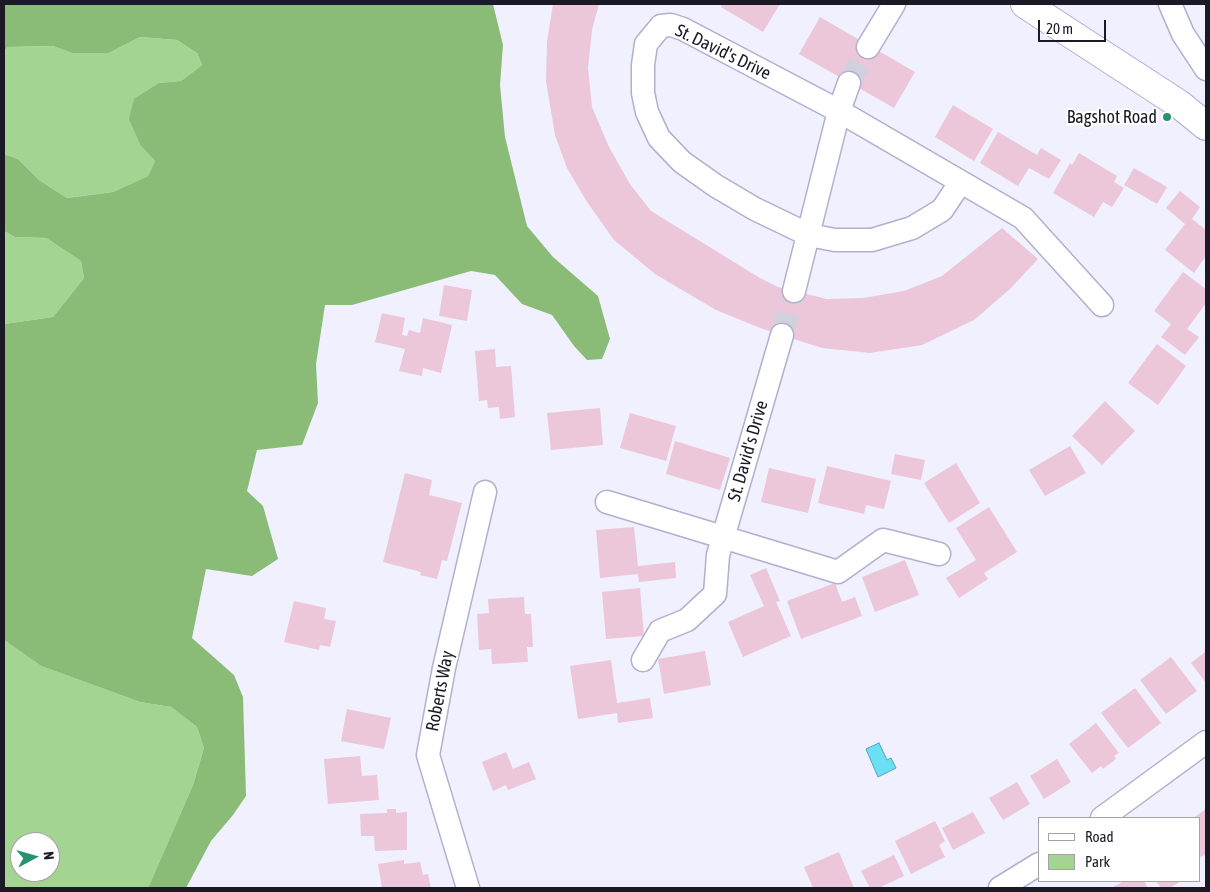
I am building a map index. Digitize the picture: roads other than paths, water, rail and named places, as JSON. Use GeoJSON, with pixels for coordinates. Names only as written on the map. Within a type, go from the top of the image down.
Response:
{"type":"FeatureCollection","features":[{"type":"Feature","properties":{"kind":"main road"},"geometry":{"type":"LineString","coordinates":[[1026,4],[1179,104],[1206,126]]}},
{"type":"Feature","properties":{"kind":"street"},"geometry":{"type":"LineString","coordinates":[[868,47],[894,4]]}},
{"type":"Feature","properties":{"kind":"street"},"geometry":{"type":"LineString","coordinates":[[1170,4],[1183,34],[1206,68]]}},
{"type":"Feature","properties":{"kind":"street","name":"St. David's Drive"},"geometry":{"type":"LineString","coordinates":[[671,25],[683,29],[838,111],[960,183],[942,210],[912,228],[872,240],[835,240],[809,235],[754,209],[716,186],[682,162],[659,138],[647,112],[643,93],[643,66],[646,44],[661,26],[671,25]]}},
{"type":"Feature","properties":{"kind":"street"},"geometry":{"type":"LineString","coordinates":[[794,291],[838,111],[849,83]]}},
{"type":"Feature","properties":{"kind":"street"},"geometry":{"type":"LineString","coordinates":[[960,183],[1023,218],[1102,305]]}},
{"type":"Feature","properties":{"kind":"street","name":"St. David's Drive"},"geometry":{"type":"LineString","coordinates":[[643,660],[660,631],[688,620],[715,594],[720,547],[782,335]]}},
{"type":"Feature","properties":{"kind":"street","name":"Roberts Way"},"geometry":{"type":"LineString","coordinates":[[468,888],[428,755],[444,668],[485,492]]}},
{"type":"Feature","properties":{"kind":"street"},"geometry":{"type":"LineString","coordinates":[[607,502],[720,547],[838,572],[883,540],[939,554]]}},
{"type":"Feature","properties":{"kind":"street"},"geometry":{"type":"LineString","coordinates":[[1103,817],[1206,742]]}},
{"type":"Feature","properties":{"kind":"street"},"geometry":{"type":"LineString","coordinates":[[1000,888],[1038,865]]}},
{"type":"Feature","properties":{"kind":"water"},"geometry":{"type":"Polygon","coordinates":[[[879,743],[887,760],[891,758],[896,768],[878,777],[866,749],[879,743]]]}},
{"type":"Feature","properties":{"kind":"tunnel"},"geometry":{"type":"LineString","coordinates":[[849,83],[868,47]]}},
{"type":"Feature","properties":{"kind":"tunnel"},"geometry":{"type":"LineString","coordinates":[[782,335],[794,291]]}},
{"type":"Feature","properties":{"kind":"place","name":"Bagshot Road"},"geometry":{"type":"Point","coordinates":[1167,117]}}]}
